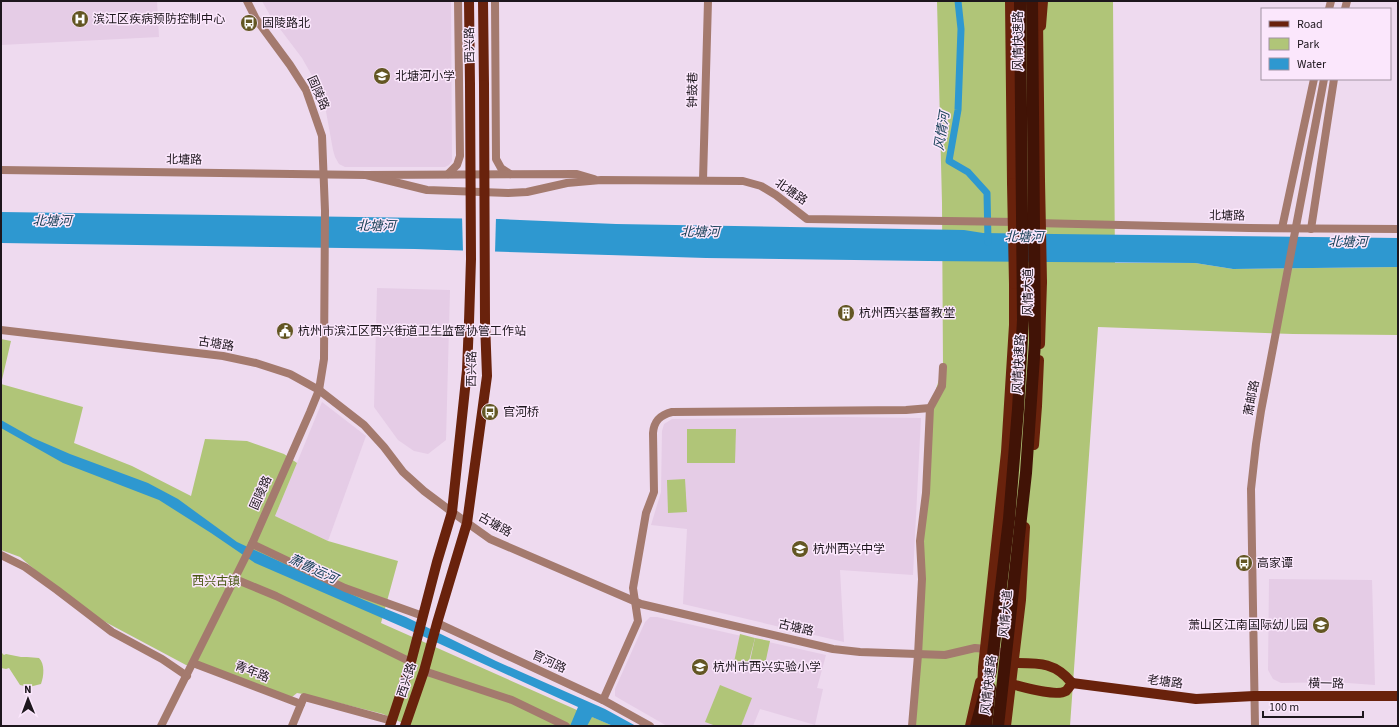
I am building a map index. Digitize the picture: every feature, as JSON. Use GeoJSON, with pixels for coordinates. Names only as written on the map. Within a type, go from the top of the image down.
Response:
{"type":"FeatureCollection","features":[{"type":"Feature","properties":{"kind":"highway","name":"风情快速路"},"geometry":{"type":"LineString","coordinates":[[986,726],[987,669],[1009,519],[1017,423],[1022,320],[1020,1]]}},
{"type":"Feature","properties":{"kind":"highway","name":"风情快速路"},"geometry":{"type":"LineString","coordinates":[[998,726],[1026,473],[1035,342],[1032,1]]}},
{"type":"Feature","properties":{"kind":"highway"},"geometry":{"type":"LineString","coordinates":[[976,726],[987,669]]}},
{"type":"Feature","properties":{"kind":"main road","name":"西兴路"},"geometry":{"type":"LineString","coordinates":[[391,723],[411,662],[437,562],[452,512],[467,370],[471,259],[469,1]]}},
{"type":"Feature","properties":{"kind":"main road","name":"西兴路"},"geometry":{"type":"LineString","coordinates":[[405,726],[424,671],[436,624],[467,523],[487,376],[485,322],[483,1]]}},
{"type":"Feature","properties":{"kind":"main road","name":"风情大道"},"geometry":{"type":"LineString","coordinates":[[980,726],[987,669],[986,649],[1006,452],[1014,325],[1010,1]]}},
{"type":"Feature","properties":{"kind":"main road","name":"风情大道"},"geometry":{"type":"LineString","coordinates":[[1006,726],[1021,600],[1037,406],[1042,318],[1038,1]]}},
{"type":"Feature","properties":{"kind":"main road"},"geometry":{"type":"LineString","coordinates":[[1039,44],[1043,1]]}},
{"type":"Feature","properties":{"kind":"main road"},"geometry":{"type":"LineString","coordinates":[[1011,684],[1036,690],[1059,693],[1067,690],[1072,683],[1064,674],[1039,663],[1014,663]]}},
{"type":"Feature","properties":{"kind":"main road"},"geometry":{"type":"LineString","coordinates":[[970,726],[987,669]]}},
{"type":"Feature","properties":{"kind":"main road","name":"老塘路"},"geometry":{"type":"LineString","coordinates":[[1072,683],[1196,699],[1254,696]]}},
{"type":"Feature","properties":{"kind":"main road","name":"横一路"},"geometry":{"type":"LineString","coordinates":[[1254,696],[1398,696]]}},
{"type":"Feature","properties":{"kind":"street","name":"固陵路"},"geometry":{"type":"LineString","coordinates":[[162,726],[252,545],[319,390],[324,359],[325,211],[322,136],[306,90],[290,65],[256,19],[246,1]]}},
{"type":"Feature","properties":{"kind":"street","name":"西兴路"},"geometry":{"type":"LineString","coordinates":[[448,174],[457,165],[460,156],[458,1]]}},
{"type":"Feature","properties":{"kind":"street","name":"西兴路"},"geometry":{"type":"LineString","coordinates":[[495,1],[496,159],[501,168],[510,174]]}},
{"type":"Feature","properties":{"kind":"street","name":"钟鼓巷"},"geometry":{"type":"LineString","coordinates":[[703,180],[708,1]]}},
{"type":"Feature","properties":{"kind":"street"},"geometry":{"type":"LineString","coordinates":[[1282,228],[1314,80]]}},
{"type":"Feature","properties":{"kind":"street","name":"萧邮路"},"geometry":{"type":"LineString","coordinates":[[1255,726],[1251,489],[1256,444],[1277,326],[1324,80]]}},
{"type":"Feature","properties":{"kind":"street"},"geometry":{"type":"LineString","coordinates":[[1311,229],[1334,80]]}},
{"type":"Feature","properties":{"kind":"street","name":"北塘路"},"geometry":{"type":"LineString","coordinates":[[1,170],[324,174],[366,176],[448,174],[577,174],[601,180]]}},
{"type":"Feature","properties":{"kind":"street","name":"北塘路"},"geometry":{"type":"LineString","coordinates":[[366,176],[427,190],[508,193],[527,192],[567,183],[601,180],[742,181],[761,186],[776,195],[808,219],[1311,229],[1398,229]]}},
{"type":"Feature","properties":{"kind":"street","name":"古塘路"},"geometry":{"type":"LineString","coordinates":[[1,330],[223,356],[256,363],[290,374],[319,390],[364,425],[384,447],[403,472],[452,512],[490,539],[636,600],[641,604],[833,649],[860,652],[945,655],[975,648],[1004,653],[1014,663]]}},
{"type":"Feature","properties":{"kind":"street"},"geometry":{"type":"LineString","coordinates":[[912,726],[922,579],[920,541],[926,493],[930,408],[942,386],[943,367]]}},
{"type":"Feature","properties":{"kind":"street"},"geometry":{"type":"LineString","coordinates":[[603,700],[638,621],[633,588],[646,513],[654,492],[654,425],[658,419],[664,414],[672,412],[906,410],[930,408]]}},
{"type":"Feature","properties":{"kind":"street"},"geometry":{"type":"LineString","coordinates":[[252,545],[345,588],[422,618]]}},
{"type":"Feature","properties":{"kind":"street"},"geometry":{"type":"LineString","coordinates":[[1,555],[25,567],[112,632],[162,659],[187,676]]}},
{"type":"Feature","properties":{"kind":"street"},"geometry":{"type":"LineString","coordinates":[[235,579],[276,596],[411,662]]}},
{"type":"Feature","properties":{"kind":"street","name":"官河路"},"geometry":{"type":"LineString","coordinates":[[436,624],[603,700],[650,726]]}},
{"type":"Feature","properties":{"kind":"street","name":"青年路"},"geometry":{"type":"LineString","coordinates":[[193,663],[303,701],[391,723]]}},
{"type":"Feature","properties":{"kind":"street"},"geometry":{"type":"LineString","coordinates":[[424,671],[512,700],[566,726]]}},
{"type":"Feature","properties":{"kind":"street"},"geometry":{"type":"LineString","coordinates":[[292,726],[303,701]]}},
{"type":"Feature","properties":{"kind":"shaded area","name":"滨江区疾病预防控制中心"},"geometry":{"type":"Polygon","coordinates":[[[1,1],[157,1],[159,37],[1,45],[1,1]]]}},
{"type":"Feature","properties":{"kind":"shaded area","name":"北塘河小学"},"geometry":{"type":"Polygon","coordinates":[[[262,1],[451,1],[452,161],[449,165],[445,167],[345,167],[339,164],[333,150],[323,95],[302,58],[271,17],[262,1]]]}},
{"type":"Feature","properties":{"kind":"shaded area"},"geometry":{"type":"Polygon","coordinates":[[[377,288],[450,290],[446,440],[428,454],[414,451],[398,440],[374,407],[377,288]]]}},
{"type":"Feature","properties":{"kind":"shaded area"},"geometry":{"type":"Polygon","coordinates":[[[322,402],[366,436],[328,541],[275,516],[322,402]]]}},
{"type":"Feature","properties":{"kind":"shaded area","name":"杭州西兴中学"},"geometry":{"type":"Polygon","coordinates":[[[843,417],[921,418],[913,575],[840,570],[844,642],[683,604],[687,529],[651,525],[661,492],[662,431],[664,424],[672,419],[843,417]]]}},
{"type":"Feature","properties":{"kind":"shaded area","name":"萧山区江南国际幼儿园"},"geometry":{"type":"Polygon","coordinates":[[[1269,579],[1372,580],[1375,685],[1334,682],[1281,683],[1273,679],[1268,670],[1269,579]]]}},
{"type":"Feature","properties":{"kind":"shaded area","name":"杭州市西兴实验小学"},"geometry":{"type":"Polygon","coordinates":[[[650,617],[657,617],[826,655],[817,688],[823,689],[815,725],[760,709],[753,726],[667,726],[615,696],[615,689],[645,622],[650,617]]]}},
{"type":"Feature","properties":{"kind":"green space"},"geometry":{"type":"Polygon","coordinates":[[[937,1],[1113,1],[1115,263],[1195,263],[1233,269],[1398,267],[1398,335],[1293,334],[1098,327],[1070,726],[912,726],[918,655],[920,541],[930,408],[943,367],[942,203],[937,1]]]}},
{"type":"Feature","properties":{"kind":"green space"},"geometry":{"type":"Polygon","coordinates":[[[1,339],[11,341],[1,384],[1,339]]]}},
{"type":"Feature","properties":{"kind":"green space","name":"西兴古镇"},"geometry":{"type":"Polygon","coordinates":[[[1,384],[83,407],[74,443],[132,466],[191,496],[205,439],[247,441],[284,454],[297,463],[275,516],[328,541],[398,561],[381,623],[613,726],[409,726],[383,714],[303,694],[297,693],[292,697],[186,665],[81,609],[20,557],[1,550],[1,384]]]}},
{"type":"Feature","properties":{"kind":"green space"},"geometry":{"type":"Polygon","coordinates":[[[687,429],[736,429],[735,463],[687,463],[687,429]]]}},
{"type":"Feature","properties":{"kind":"green space"},"geometry":{"type":"Polygon","coordinates":[[[685,479],[687,512],[668,513],[667,480],[685,479]]]}},
{"type":"Feature","properties":{"kind":"green space"},"geometry":{"type":"Polygon","coordinates":[[[740,634],[755,638],[748,665],[734,662],[740,634]]]}},
{"type":"Feature","properties":{"kind":"green space"},"geometry":{"type":"Polygon","coordinates":[[[755,638],[770,641],[764,669],[749,666],[755,638]]]}},
{"type":"Feature","properties":{"kind":"green space"},"geometry":{"type":"Polygon","coordinates":[[[1,652],[4,655],[39,658],[42,663],[43,670],[41,684],[29,687],[20,685],[9,668],[1,668],[1,652]]]}},
{"type":"Feature","properties":{"kind":"green space"},"geometry":{"type":"Polygon","coordinates":[[[720,685],[752,698],[741,726],[716,726],[705,722],[720,685]]]}},
{"type":"Feature","properties":{"kind":"water","name":"北塘河"},"geometry":{"type":"Polygon","coordinates":[[[1,212],[499,219],[616,224],[964,230],[983,233],[1398,238],[1398,267],[1233,269],[1195,263],[706,258],[415,249],[1,243],[1,212]]]}},
{"type":"Feature","properties":{"kind":"water"},"geometry":{"type":"Polygon","coordinates":[[[1,420],[33,438],[70,454],[148,483],[178,499],[237,542],[364,600],[406,617],[496,661],[605,709],[636,726],[613,726],[592,717],[587,726],[570,726],[578,707],[405,628],[255,563],[159,500],[63,463],[1,428],[1,420]]]}},
{"type":"Feature","properties":{"kind":"pier"},"geometry":{"type":"Polygon","coordinates":[[[462,216],[496,217],[495,253],[463,252],[462,216]]]}},
{"type":"Feature","properties":{"kind":"waterway","name":"风情河"},"geometry":{"type":"LineString","coordinates":[[958,1],[961,29],[958,110],[949,161],[968,172],[987,193],[988,242]]}},
{"type":"Feature","properties":{"kind":"place","name":"滨江区疾病预防控制中心"},"geometry":{"type":"Point","coordinates":[80,19]}},
{"type":"Feature","properties":{"kind":"place","name":"固陵路北"},"geometry":{"type":"Point","coordinates":[249,23]}},
{"type":"Feature","properties":{"kind":"place","name":"北塘河小学"},"geometry":{"type":"Point","coordinates":[382,76]}},
{"type":"Feature","properties":{"kind":"place","name":"杭州西兴基督教堂"},"geometry":{"type":"Point","coordinates":[846,313]}},
{"type":"Feature","properties":{"kind":"place","name":"杭州市滨江区西兴街道卫生监督协管工作站"},"geometry":{"type":"Point","coordinates":[285,331]}},
{"type":"Feature","properties":{"kind":"place","name":"官河桥"},"geometry":{"type":"Point","coordinates":[490,412]}},
{"type":"Feature","properties":{"kind":"place","name":"杭州西兴中学"},"geometry":{"type":"Point","coordinates":[800,549]}},
{"type":"Feature","properties":{"kind":"place","name":"高家谭"},"geometry":{"type":"Point","coordinates":[1244,563]}},
{"type":"Feature","properties":{"kind":"place","name":"萧山区江南国际幼儿园"},"geometry":{"type":"Point","coordinates":[1321,625]}},
{"type":"Feature","properties":{"kind":"place","name":"杭州市西兴实验小学"},"geometry":{"type":"Point","coordinates":[700,667]}},
{"type":"Feature","properties":{"kind":"water label","name":"萧曹运河"},"geometry":{"type":"Point","coordinates":[313,569]}}]}
